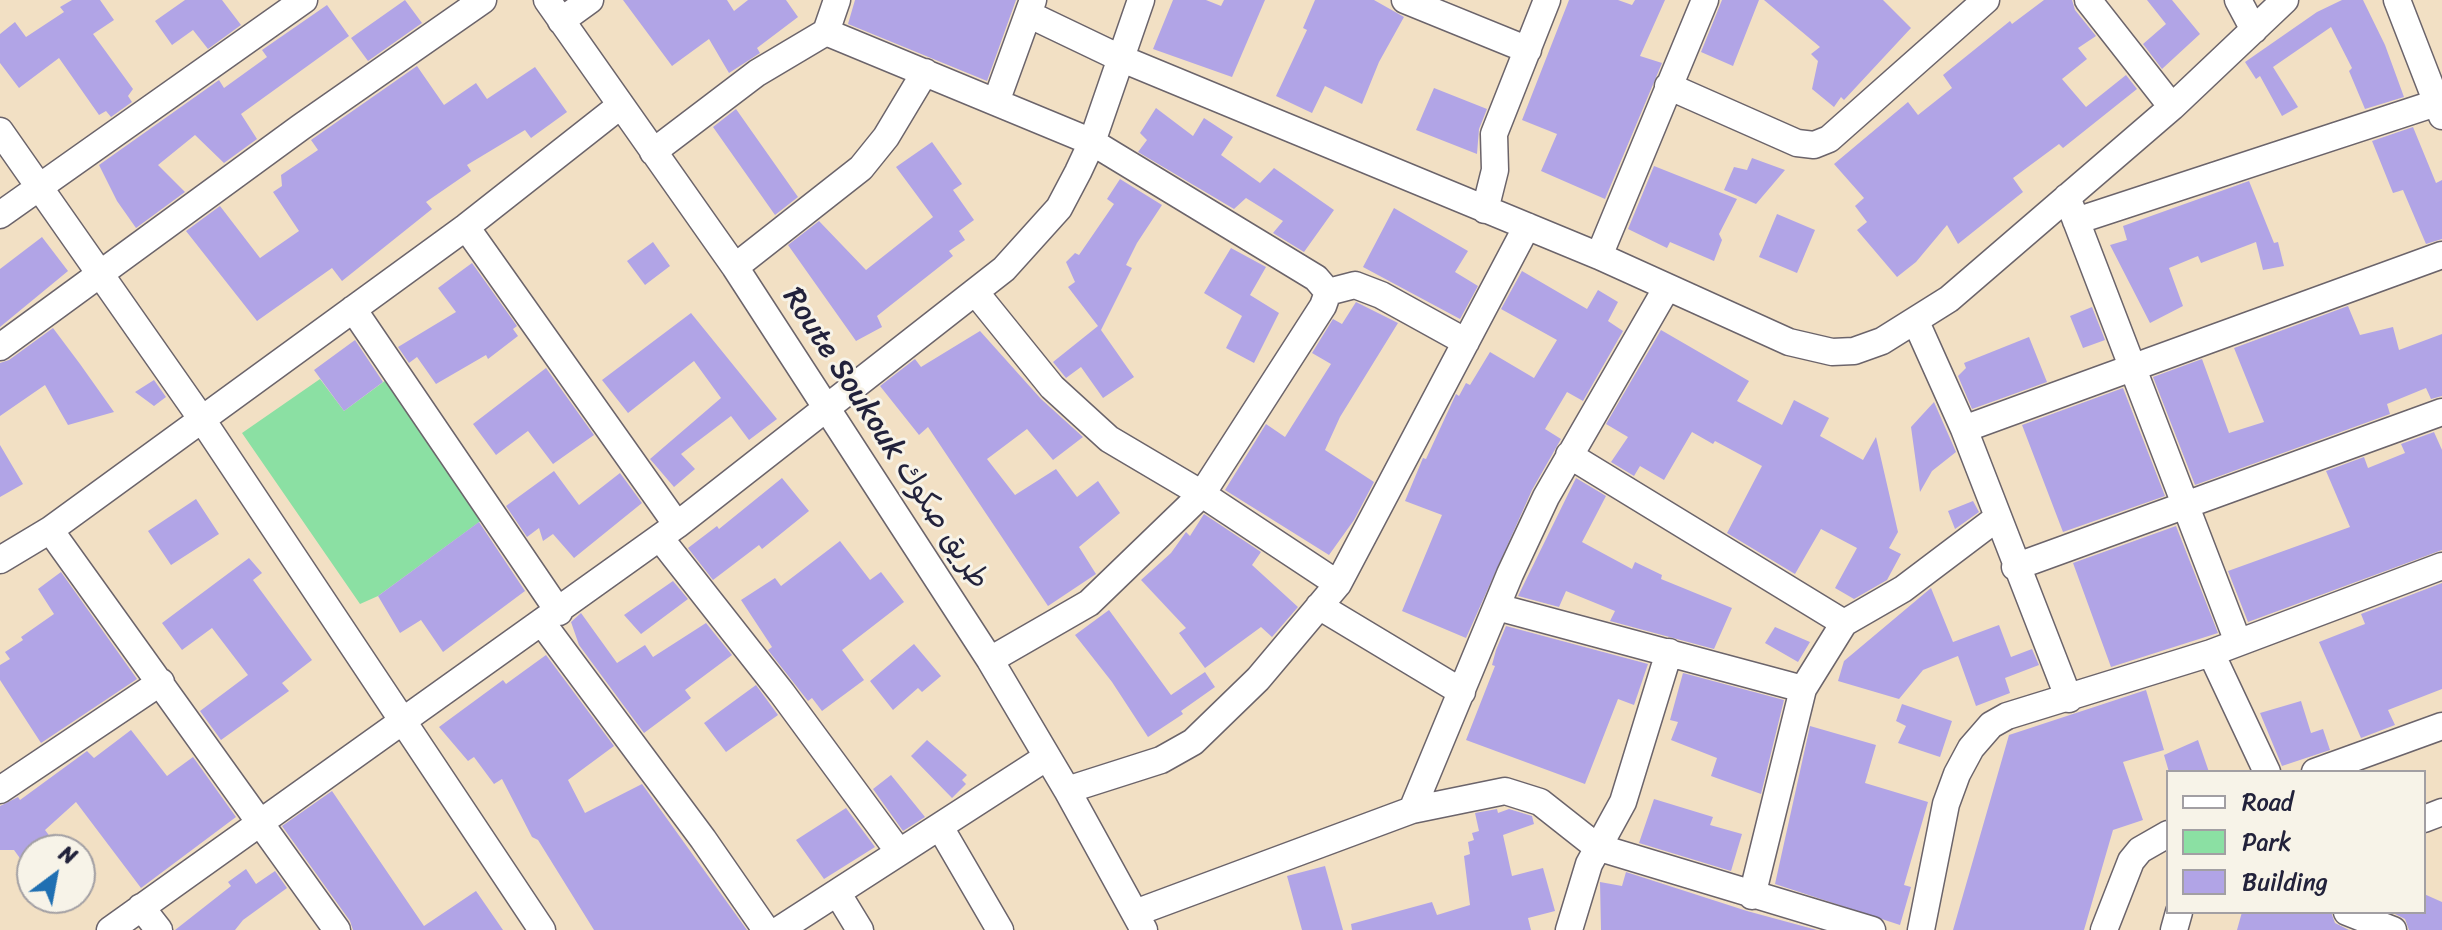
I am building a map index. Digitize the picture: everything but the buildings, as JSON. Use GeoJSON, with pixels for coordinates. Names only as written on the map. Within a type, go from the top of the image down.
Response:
{"type":"FeatureCollection","features":[{"type":"Feature","properties":{"kind":"street"},"geometry":{"type":"LineString","coordinates":[[0,215],[304,0]]}},
{"type":"Feature","properties":{"kind":"street"},"geometry":{"type":"LineString","coordinates":[[0,347],[301,127],[483,0]]}},
{"type":"Feature","properties":{"kind":"street"},"geometry":{"type":"LineString","coordinates":[[554,10],[590,0]]}},
{"type":"Feature","properties":{"kind":"street"},"geometry":{"type":"LineString","coordinates":[[653,152],[757,73],[826,32],[837,0]]}},
{"type":"Feature","properties":{"kind":"street"},"geometry":{"type":"LineString","coordinates":[[110,930],[668,532],[826,406],[976,293],[1033,241],[1059,208],[1092,142],[1141,0]]}},
{"type":"Feature","properties":{"kind":"street"},"geometry":{"type":"LineString","coordinates":[[1405,0],[1528,50]]}},
{"type":"Feature","properties":{"kind":"street"},"geometry":{"type":"LineString","coordinates":[[1485,210],[1495,170],[1494,134],[1547,0]]}},
{"type":"Feature","properties":{"kind":"street"},"geometry":{"type":"LineString","coordinates":[[1599,256],[1705,0]]}},
{"type":"Feature","properties":{"kind":"street"},"geometry":{"type":"LineString","coordinates":[[1668,86],[1797,143],[1814,145],[1829,139],[1986,0]]}},
{"type":"Feature","properties":{"kind":"street"},"geometry":{"type":"LineString","coordinates":[[2088,0],[2172,107]]}},
{"type":"Feature","properties":{"kind":"street"},"geometry":{"type":"LineString","coordinates":[[2238,0],[2254,30]]}},
{"type":"Feature","properties":{"kind":"street"},"geometry":{"type":"LineString","coordinates":[[996,102],[1031,7],[1120,58],[1599,256],[1666,289],[1789,342],[1832,352],[1868,346],[1916,322],[2071,209],[2172,107],[2285,0]]}},
{"type":"Feature","properties":{"kind":"street"},"geometry":{"type":"LineString","coordinates":[[2071,209],[2440,107],[2397,0]]}},
{"type":"Feature","properties":{"kind":"street","name":"Route Soukouk طريق صكوك"},"geometry":{"type":"LineString","coordinates":[[554,10],[735,267],[990,660],[1140,921]]}},
{"type":"Feature","properties":{"kind":"street"},"geometry":{"type":"LineString","coordinates":[[826,32],[1092,142],[1316,278],[1328,292]]}},
{"type":"Feature","properties":{"kind":"street"},"geometry":{"type":"LineString","coordinates":[[735,267],[861,168],[886,137],[925,72]]}},
{"type":"Feature","properties":{"kind":"street"},"geometry":{"type":"LineString","coordinates":[[0,560],[50,530],[466,227],[621,105]]}},
{"type":"Feature","properties":{"kind":"street"},"geometry":{"type":"LineString","coordinates":[[0,131],[201,418],[542,930]]}},
{"type":"Feature","properties":{"kind":"street"},"geometry":{"type":"LineString","coordinates":[[2071,209],[2135,368],[2238,642]]}},
{"type":"Feature","properties":{"kind":"street"},"geometry":{"type":"LineString","coordinates":[[1067,790],[1161,760],[1193,742],[1258,679],[1338,584],[1527,226]]}},
{"type":"Feature","properties":{"kind":"street"},"geometry":{"type":"LineString","coordinates":[[466,227],[668,532],[899,852]]}},
{"type":"Feature","properties":{"kind":"street"},"geometry":{"type":"LineString","coordinates":[[1964,429],[2442,255]]}},
{"type":"Feature","properties":{"kind":"street"},"geometry":{"type":"LineString","coordinates":[[1328,292],[1355,285],[1381,295],[1466,342]]}},
{"type":"Feature","properties":{"kind":"street"},"geometry":{"type":"LineString","coordinates":[[1412,810],[1497,607],[1569,455],[1666,289]]}},
{"type":"Feature","properties":{"kind":"street"},"geometry":{"type":"LineString","coordinates":[[990,660],[1089,603],[1202,494],[1323,306],[1328,292]]}},
{"type":"Feature","properties":{"kind":"street"},"geometry":{"type":"LineString","coordinates":[[976,293],[1052,387],[1089,423],[1128,452],[1202,494],[1338,584]]}},
{"type":"Feature","properties":{"kind":"street"},"geometry":{"type":"LineString","coordinates":[[353,309],[551,618],[766,930]]}},
{"type":"Feature","properties":{"kind":"street"},"geometry":{"type":"LineString","coordinates":[[1916,322],[1964,429],[2015,567],[2069,699]]}},
{"type":"Feature","properties":{"kind":"street"},"geometry":{"type":"LineString","coordinates":[[2015,567],[2442,412]]}},
{"type":"Feature","properties":{"kind":"street"},"geometry":{"type":"LineString","coordinates":[[1569,455],[1844,623]]}},
{"type":"Feature","properties":{"kind":"street"},"geometry":{"type":"LineString","coordinates":[[1752,896],[1803,689],[1844,623],[1903,589],[1997,518]]}},
{"type":"Feature","properties":{"kind":"street"},"geometry":{"type":"LineString","coordinates":[[50,530],[337,930]]}},
{"type":"Feature","properties":{"kind":"street"},"geometry":{"type":"LineString","coordinates":[[1921,930],[1946,804],[1971,748],[1991,725],[2007,716],[2211,653],[2441,570]]}},
{"type":"Feature","properties":{"kind":"street"},"geometry":{"type":"LineString","coordinates":[[1319,606],[1462,692]]}},
{"type":"Feature","properties":{"kind":"street"},"geometry":{"type":"LineString","coordinates":[[1497,607],[1803,689]]}},
{"type":"Feature","properties":{"kind":"street"},"geometry":{"type":"LineString","coordinates":[[1569,930],[1577,895],[1597,847],[1623,802],[1669,652]]}},
{"type":"Feature","properties":{"kind":"street"},"geometry":{"type":"LineString","coordinates":[[2211,653],[2266,770]]}},
{"type":"Feature","properties":{"kind":"street"},"geometry":{"type":"LineString","coordinates":[[0,790],[161,682]]}},
{"type":"Feature","properties":{"kind":"street"},"geometry":{"type":"LineString","coordinates":[[2329,770],[2442,726]]}},
{"type":"Feature","properties":{"kind":"street"},"geometry":{"type":"LineString","coordinates":[[779,930],[1047,757]]}},
{"type":"Feature","properties":{"kind":"street"},"geometry":{"type":"LineString","coordinates":[[1140,921],[1412,810],[1505,791],[1540,802],[1597,847],[1872,930]]}},
{"type":"Feature","properties":{"kind":"street"},"geometry":{"type":"LineString","coordinates":[[940,827],[1000,930]]}},
{"type":"Feature","properties":{"kind":"street"},"geometry":{"type":"LineString","coordinates":[[2104,930],[2131,861],[2140,850],[2166,835]]}},
{"type":"Feature","properties":{"kind":"street"},"geometry":{"type":"LineString","coordinates":[[838,894],[860,930]]}},
{"type":"Feature","properties":{"kind":"street"},"geometry":{"type":"LineString","coordinates":[[141,907],[159,930]]}},
{"type":"Feature","properties":{"kind":"street"},"geometry":{"type":"LineString","coordinates":[[2352,914],[2393,930]]}},
{"type":"Feature","properties":{"kind":"green space"},"geometry":{"type":"Polygon","coordinates":[[[320,379],[344,411],[386,380],[482,520],[378,596],[360,604],[242,433],[320,379]]]}}]}
